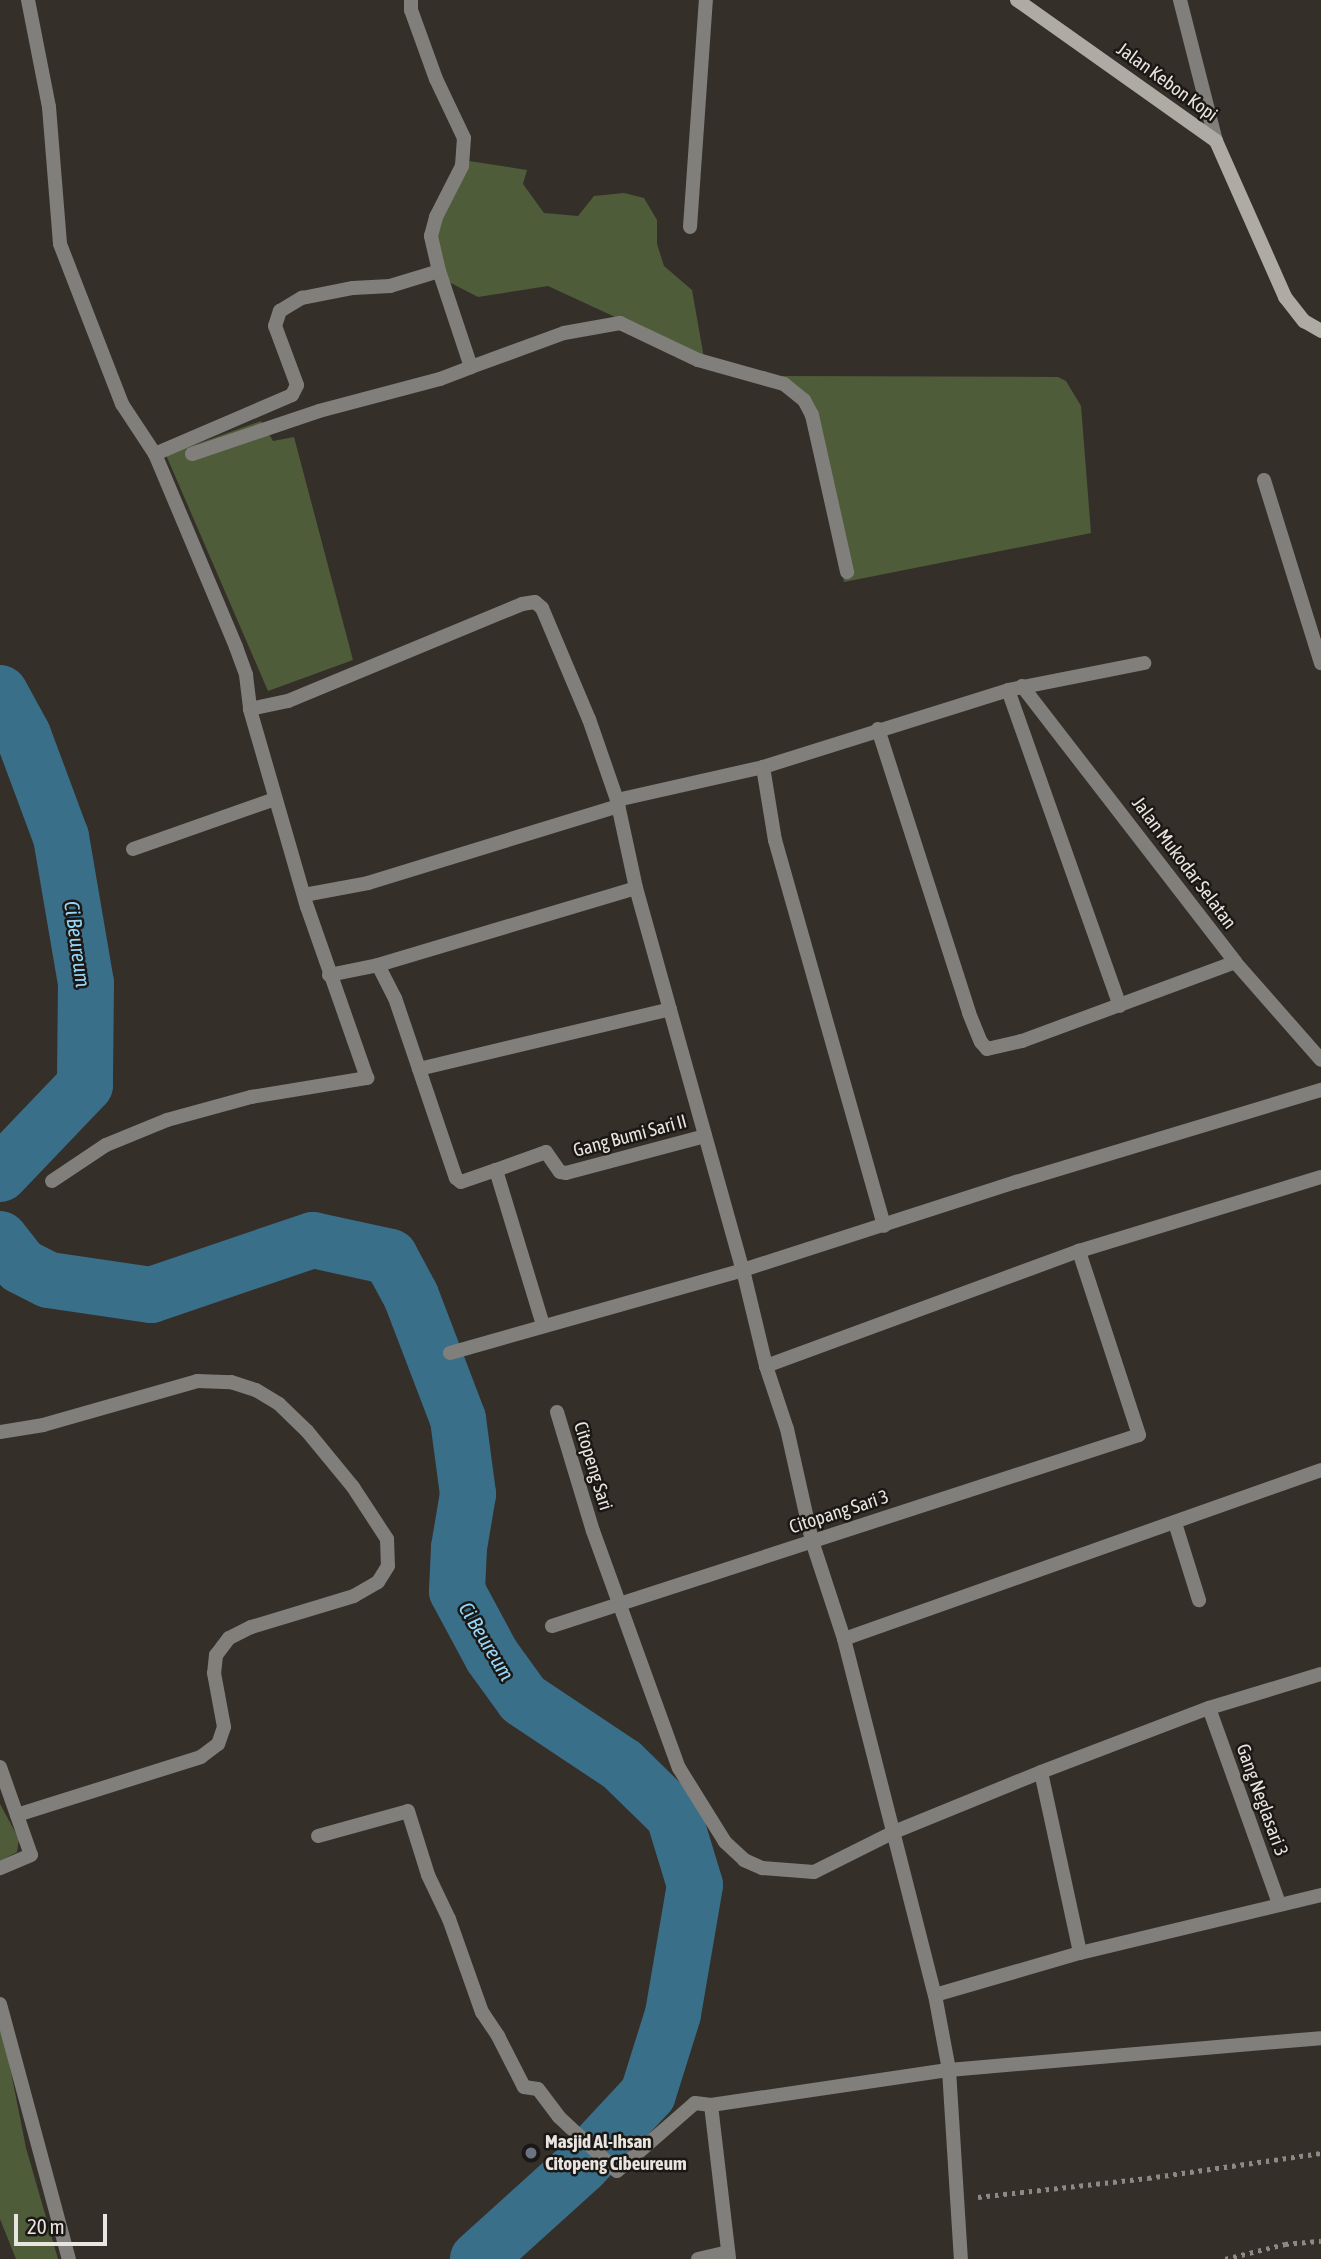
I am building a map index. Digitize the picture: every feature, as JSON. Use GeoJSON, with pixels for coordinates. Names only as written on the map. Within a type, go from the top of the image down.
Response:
{"type":"FeatureCollection","features":[{"type":"Feature","properties":{"kind":"main road","name":"Jalan Kebon Kopi"},"geometry":{"type":"LineString","coordinates":[[1017,0],[1216,141],[1284,297],[1304,321],[1321,331]]}},
{"type":"Feature","properties":{"kind":"street"},"geometry":{"type":"LineString","coordinates":[[28,0],[49,107],[60,244],[122,404],[155,454],[246,675],[250,709],[303,895],[367,1078],[251,1097],[167,1120],[106,1144],[52,1181]]}},
{"type":"Feature","properties":{"kind":"street"},"geometry":{"type":"LineString","coordinates":[[411,0],[411,10],[436,79],[464,138],[462,166],[436,217],[431,236],[439,271],[471,367]]}},
{"type":"Feature","properties":{"kind":"street"},"geometry":{"type":"LineString","coordinates":[[690,226],[706,0]]}},
{"type":"Feature","properties":{"kind":"street"},"geometry":{"type":"LineString","coordinates":[[1180,0],[1216,141]]}},
{"type":"Feature","properties":{"kind":"street"},"geometry":{"type":"LineString","coordinates":[[155,454],[292,395],[297,385],[275,326],[280,312],[302,298],[353,288],[390,286],[439,271]]}},
{"type":"Feature","properties":{"kind":"street"},"geometry":{"type":"LineString","coordinates":[[192,454],[319,411],[440,379],[564,333],[620,323],[698,360],[784,384],[804,400],[812,415],[847,572]]}},
{"type":"Feature","properties":{"kind":"street"},"geometry":{"type":"LineString","coordinates":[[1264,480],[1321,663]]}},
{"type":"Feature","properties":{"kind":"street"},"geometry":{"type":"LineString","coordinates":[[250,709],[288,701],[523,604],[535,602],[542,608],[589,719],[617,803],[636,887],[743,1270],[766,1366],[787,1429],[812,1541],[844,1639],[894,1832],[935,1995],[948,2070],[960,2199],[961,2259]]}},
{"type":"Feature","properties":{"kind":"street"},"geometry":{"type":"LineString","coordinates":[[303,895],[368,883],[617,803],[763,767],[1015,688],[1144,663]]}},
{"type":"Feature","properties":{"kind":"street"},"geometry":{"type":"LineString","coordinates":[[1015,688],[1120,1006]]}},
{"type":"Feature","properties":{"kind":"street","name":"Jalan Mukodar Selatan"},"geometry":{"type":"LineString","coordinates":[[1015,688],[1236,962],[1321,1060]]}},
{"type":"Feature","properties":{"kind":"street"},"geometry":{"type":"LineString","coordinates":[[878,729],[969,1013],[984,1046],[991,1049],[1023,1041],[1236,962]]}},
{"type":"Feature","properties":{"kind":"street"},"geometry":{"type":"LineString","coordinates":[[763,767],[775,840],[884,1226]]}},
{"type":"Feature","properties":{"kind":"street"},"geometry":{"type":"LineString","coordinates":[[133,849],[275,799]]}},
{"type":"Feature","properties":{"kind":"street"},"geometry":{"type":"LineString","coordinates":[[329,975],[378,965],[636,887]]}},
{"type":"Feature","properties":{"kind":"street"},"geometry":{"type":"LineString","coordinates":[[378,965],[395,998],[456,1178],[461,1182],[496,1170],[543,1325]]}},
{"type":"Feature","properties":{"kind":"street"},"geometry":{"type":"LineString","coordinates":[[419,1069],[670,1009]]}},
{"type":"Feature","properties":{"kind":"street"},"geometry":{"type":"LineString","coordinates":[[450,1353],[743,1270],[1016,1182],[1321,1090]]}},
{"type":"Feature","properties":{"kind":"street","name":"Gang Bumi Sari II"},"geometry":{"type":"LineString","coordinates":[[496,1170],[546,1152],[559,1171],[566,1173],[705,1136]]}},
{"type":"Feature","properties":{"kind":"street"},"geometry":{"type":"LineString","coordinates":[[766,1366],[1079,1251],[1321,1177]]}},
{"type":"Feature","properties":{"kind":"street","name":"Citopang Sari 3"},"geometry":{"type":"LineString","coordinates":[[552,1626],[1139,1435],[1079,1251]]}},
{"type":"Feature","properties":{"kind":"street"},"geometry":{"type":"LineString","coordinates":[[0,1432],[43,1425],[197,1381],[231,1382],[256,1390],[279,1404],[307,1431],[378,1522],[387,1539],[388,1566],[378,1581],[354,1596],[251,1627],[229,1639],[216,1655],[214,1673],[224,1727],[218,1744],[201,1757],[17,1815]]}},
{"type":"Feature","properties":{"kind":"street","name":"Citopeng Sari"},"geometry":{"type":"LineString","coordinates":[[557,1412],[593,1531],[679,1768],[725,1842],[744,1860],[762,1868],[814,1872],[894,1832],[1041,1772],[1209,1708],[1321,1674]]}},
{"type":"Feature","properties":{"kind":"street"},"geometry":{"type":"LineString","coordinates":[[844,1639],[1321,1469]]}},
{"type":"Feature","properties":{"kind":"street"},"geometry":{"type":"LineString","coordinates":[[1175,1523],[1199,1600]]}},
{"type":"Feature","properties":{"kind":"street","name":"Gang Neglasari 3"},"geometry":{"type":"LineString","coordinates":[[1209,1708],[1279,1905]]}},
{"type":"Feature","properties":{"kind":"street"},"geometry":{"type":"LineString","coordinates":[[0,1767],[32,1855],[0,1868]]}},
{"type":"Feature","properties":{"kind":"street"},"geometry":{"type":"LineString","coordinates":[[1041,1772],[1080,1953]]}},
{"type":"Feature","properties":{"kind":"street"},"geometry":{"type":"LineString","coordinates":[[318,1836],[408,1811],[428,1875],[449,1920],[482,2012],[498,2036],[524,2087],[538,2089],[559,2117],[617,2171],[695,2103],[710,2105],[948,2070],[1321,2038]]}},
{"type":"Feature","properties":{"kind":"street"},"geometry":{"type":"LineString","coordinates":[[935,1995],[1080,1953],[1321,1895]]}},
{"type":"Feature","properties":{"kind":"street"},"geometry":{"type":"LineString","coordinates":[[0,2004],[69,2259]]}},
{"type":"Feature","properties":{"kind":"street"},"geometry":{"type":"LineString","coordinates":[[698,2259],[728,2256],[710,2105]]}},
{"type":"Feature","properties":{"kind":"path"},"geometry":{"type":"LineString","coordinates":[[960,2199],[1148,2179],[1321,2153]]}},
{"type":"Feature","properties":{"kind":"path"},"geometry":{"type":"LineString","coordinates":[[1224,2259],[1285,2244],[1321,2241]]}},
{"type":"Feature","properties":{"kind":"green space"},"geometry":{"type":"Polygon","coordinates":[[[456,159],[527,170],[523,184],[544,213],[578,216],[594,196],[624,193],[644,198],[657,220],[657,244],[664,266],[692,290],[704,358],[548,286],[478,297],[445,280],[430,223],[454,182],[456,159]]]}},
{"type":"Feature","properties":{"kind":"green space"},"geometry":{"type":"Polygon","coordinates":[[[778,376],[1058,377],[1066,381],[1081,406],[1091,533],[844,582],[806,420],[796,393],[778,376]]]}},
{"type":"Feature","properties":{"kind":"green space"},"geometry":{"type":"Polygon","coordinates":[[[261,421],[273,441],[294,437],[353,660],[268,691],[166,455],[261,421]]]}},
{"type":"Feature","properties":{"kind":"green space"},"geometry":{"type":"Polygon","coordinates":[[[0,687],[9,707],[13,764],[0,743],[0,687]]]}},
{"type":"Feature","properties":{"kind":"green space"},"geometry":{"type":"Polygon","coordinates":[[[0,1804],[19,1839],[17,1852],[0,1861],[0,1804]]]}},
{"type":"Feature","properties":{"kind":"green space"},"geometry":{"type":"Polygon","coordinates":[[[0,2030],[6,2047],[26,2148],[58,2259],[16,2259],[0,2219],[0,2030]]]}},
{"type":"Feature","properties":{"kind":"waterway","name":"Ci Beureum"},"geometry":{"type":"LineString","coordinates":[[0,693],[23,735],[61,837],[86,983],[85,1085],[0,1174]]}},
{"type":"Feature","properties":{"kind":"waterway","name":"Ci Beureum"},"geometry":{"type":"LineString","coordinates":[[0,1239],[21,1266],[49,1280],[151,1295],[313,1240],[390,1257],[411,1296],[458,1419],[468,1494],[459,1548],[457,1591],[492,1656],[523,1699],[622,1765],[674,1816],[695,1885],[673,2014],[648,2094],[581,2166],[478,2259]]}},
{"type":"Feature","properties":{"kind":"place","name":"Masjid Al-Ihsan Citopeng Cibeureum"},"geometry":{"type":"Point","coordinates":[531,2153]}}]}
